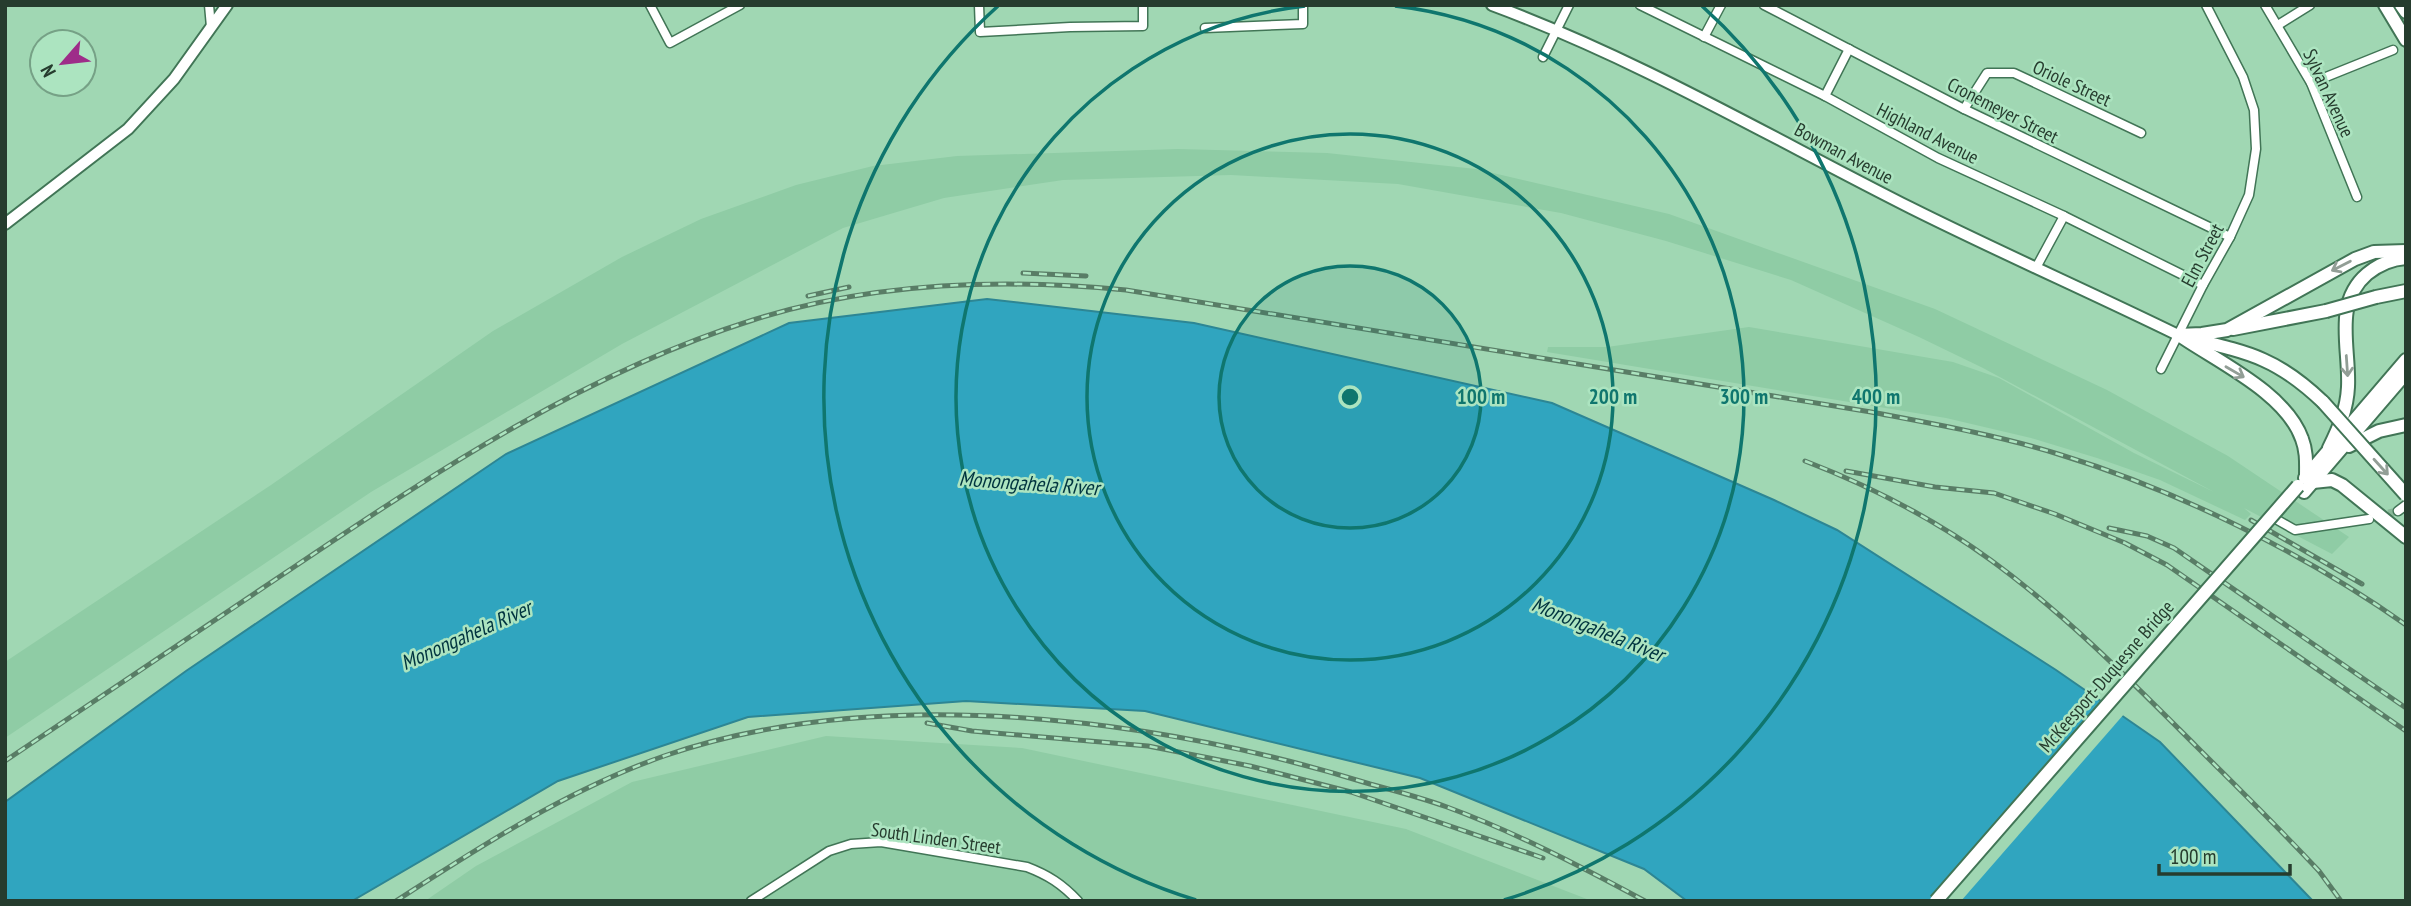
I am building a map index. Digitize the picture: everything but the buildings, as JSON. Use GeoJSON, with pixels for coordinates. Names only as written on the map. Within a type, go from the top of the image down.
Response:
{"type":"FeatureCollection","features":[{"type":"Feature","properties":{"kind":"main road"},"geometry":{"type":"LineString","coordinates":[[5,224],[128,129],[174,79],[227,5]]}},
{"type":"Feature","properties":{"kind":"main road","name":"Bowman Avenue"},"geometry":{"type":"LineString","coordinates":[[1492,5],[1558,29],[1678,86],[1913,209],[2178,335]]}},
{"type":"Feature","properties":{"kind":"main road"},"geometry":{"type":"LineString","coordinates":[[2385,5],[2406,40]]}},
{"type":"Feature","properties":{"kind":"main road"},"geometry":{"type":"LineString","coordinates":[[2401,5],[2406,12]]}},
{"type":"Feature","properties":{"kind":"main road"},"geometry":{"type":"LineString","coordinates":[[2227,330],[2356,259],[2374,252],[2406,251]]}},
{"type":"Feature","properties":{"kind":"main road"},"geometry":{"type":"LineString","coordinates":[[2335,450],[2345,412],[2348,386],[2344,321],[2350,295],[2361,279],[2377,265],[2406,258]]}},
{"type":"Feature","properties":{"kind":"main road"},"geometry":{"type":"LineString","coordinates":[[2178,335],[2227,330],[2326,311],[2406,291]]}},
{"type":"Feature","properties":{"kind":"main road"},"geometry":{"type":"LineString","coordinates":[[2178,335],[2252,354],[2280,367],[2323,402],[2406,495]]}},
{"type":"Feature","properties":{"kind":"main road"},"geometry":{"type":"LineString","coordinates":[[2178,335],[2249,380],[2276,401],[2302,438],[2306,454],[2305,484]]}},
{"type":"Feature","properties":{"kind":"main road"},"geometry":{"type":"LineString","coordinates":[[2335,450],[2406,360]]}},
{"type":"Feature","properties":{"kind":"main road"},"geometry":{"type":"LineString","coordinates":[[2305,484],[2406,373]]}},
{"type":"Feature","properties":{"kind":"main road"},"geometry":{"type":"LineString","coordinates":[[2335,450],[2379,431],[2406,425]]}},
{"type":"Feature","properties":{"kind":"main road"},"geometry":{"type":"LineString","coordinates":[[2305,484],[2332,480],[2342,485],[2406,537]]}},
{"type":"Feature","properties":{"kind":"main road","name":"McKeesport-Duquesne Bridge"},"geometry":{"type":"LineString","coordinates":[[1936,901],[2305,484]]}},
{"type":"Feature","properties":{"kind":"main road","name":"McKeesport-Duquesne Bridge"},"geometry":{"type":"LineString","coordinates":[[1946,901],[2305,484]]}},
{"type":"Feature","properties":{"kind":"street"},"geometry":{"type":"LineString","coordinates":[[209,5],[211,28]]}},
{"type":"Feature","properties":{"kind":"street"},"geometry":{"type":"LineString","coordinates":[[650,5],[670,43],[740,5]]}},
{"type":"Feature","properties":{"kind":"street"},"geometry":{"type":"LineString","coordinates":[[979,5],[980,32],[1143,26],[1143,5]]}},
{"type":"Feature","properties":{"kind":"street"},"geometry":{"type":"LineString","coordinates":[[1205,28],[1303,24],[1303,5]]}},
{"type":"Feature","properties":{"kind":"street"},"geometry":{"type":"LineString","coordinates":[[1543,57],[1569,5]]}},
{"type":"Feature","properties":{"kind":"street","name":"Highland Avenue"},"geometry":{"type":"LineString","coordinates":[[1640,5],[1825,96],[1938,158],[2064,216],[2203,285]]}},
{"type":"Feature","properties":{"kind":"street"},"geometry":{"type":"LineString","coordinates":[[1704,37],[1721,5]]}},
{"type":"Feature","properties":{"kind":"street","name":"Cronemeyer Street"},"geometry":{"type":"LineString","coordinates":[[1764,5],[1964,109],[2230,237]]}},
{"type":"Feature","properties":{"kind":"street","name":"Elm Street"},"geometry":{"type":"LineString","coordinates":[[2161,369],[2249,195],[2256,149],[2254,110],[2243,77],[2206,5]]}},
{"type":"Feature","properties":{"kind":"street","name":"Sylvan Avenue"},"geometry":{"type":"LineString","coordinates":[[2265,5],[2311,83],[2357,197]]}},
{"type":"Feature","properties":{"kind":"street"},"geometry":{"type":"LineString","coordinates":[[2278,26],[2310,5]]}},
{"type":"Feature","properties":{"kind":"street"},"geometry":{"type":"LineString","coordinates":[[1825,96],[1849,49]]}},
{"type":"Feature","properties":{"kind":"street"},"geometry":{"type":"LineString","coordinates":[[2311,83],[2393,50]]}},
{"type":"Feature","properties":{"kind":"street","name":"Oriole Street"},"geometry":{"type":"LineString","coordinates":[[1964,109],[1987,73],[2014,73],[2141,133]]}},
{"type":"Feature","properties":{"kind":"street"},"geometry":{"type":"LineString","coordinates":[[2037,267],[2064,216]]}},
{"type":"Feature","properties":{"kind":"street"},"geometry":{"type":"LineString","coordinates":[[2398,511],[2406,505]]}},
{"type":"Feature","properties":{"kind":"street"},"geometry":{"type":"LineString","coordinates":[[2274,518],[2295,530],[2369,519]]}},
{"type":"Feature","properties":{"kind":"street","name":"South Linden Street"},"geometry":{"type":"LineString","coordinates":[[751,901],[830,851],[851,844],[881,842],[1027,867],[1048,875],[1078,901]]}},
{"type":"Feature","properties":{"kind":"shaded area"},"geometry":{"type":"Polygon","coordinates":[[[1178,149],[1327,153],[1476,169],[1669,214],[1935,309],[2107,390],[2228,456],[2349,537],[2332,554],[2244,508],[2251,514],[2245,520],[2160,480],[2097,458],[2031,438],[1946,418],[1547,352],[1548,347],[1607,347],[1749,327],[1953,362],[1999,378],[2134,453],[2214,492],[1983,368],[1919,337],[1791,280],[1666,241],[1561,213],[1398,184],[1231,175],[1063,180],[944,198],[843,228],[622,344],[371,492],[5,738],[5,662],[271,485],[493,331],[622,257],[701,219],[796,185],[873,166],[957,156],[1178,149]]]}},
{"type":"Feature","properties":{"kind":"shaded area"},"geometry":{"type":"Polygon","coordinates":[[[826,736],[1022,748],[1406,829],[1592,901],[425,901],[476,866],[632,782],[826,736]]]}},
{"type":"Feature","properties":{"kind":"water","name":"Monongahela River"},"geometry":{"type":"Polygon","coordinates":[[[987,299],[1194,323],[1552,403],[1774,500],[1837,530],[2056,670],[2160,742],[2313,901],[1687,901],[1644,869],[1420,778],[1145,711],[966,701],[748,717],[558,781],[352,901],[5,901],[5,802],[186,671],[506,454],[789,323],[987,299]]]}},
{"type":"Feature","properties":{"kind":"pier"},"geometry":{"type":"Polygon","coordinates":[[[2104,699],[2125,713],[1961,901],[1929,901],[2104,699]]]}},
{"type":"Feature","properties":{"kind":"tunnel"},"geometry":{"type":"LineString","coordinates":[[2377,517],[2398,511]]}},
{"type":"Feature","properties":{"kind":"railway"},"geometry":{"type":"LineString","coordinates":[[1023,273],[1086,276]]}},
{"type":"Feature","properties":{"kind":"railway"},"geometry":{"type":"LineString","coordinates":[[5,761],[405,494],[460,459],[573,395],[632,367],[753,320],[844,298],[938,286],[1032,284],[1126,290],[1871,412],[1989,436],[2035,447],[2103,469],[2194,505],[2325,573],[2406,625]]}},
{"type":"Feature","properties":{"kind":"railway"},"geometry":{"type":"LineString","coordinates":[[808,296],[849,287]]}},
{"type":"Feature","properties":{"kind":"railway"},"geometry":{"type":"LineString","coordinates":[[1805,461],[1854,481],[1925,518],[1971,546],[2046,604],[2122,673],[2258,808],[2319,871],[2341,901]]}},
{"type":"Feature","properties":{"kind":"railway"},"geometry":{"type":"LineString","coordinates":[[1846,471],[1935,487],[1994,493],[2055,514],[2125,543],[2167,565],[2406,731]]}},
{"type":"Feature","properties":{"kind":"railway"},"geometry":{"type":"LineString","coordinates":[[2251,520],[2362,584]]}},
{"type":"Feature","properties":{"kind":"railway"},"geometry":{"type":"LineString","coordinates":[[2109,528],[2147,536],[2174,548],[2406,708]]}},
{"type":"Feature","properties":{"kind":"railway"},"geometry":{"type":"LineString","coordinates":[[396,901],[526,820],[594,785],[664,756],[748,733],[835,720],[926,715],[1018,718],[1110,727],[1200,741],[1287,761],[1447,807],[1547,850],[1645,901]]}},
{"type":"Feature","properties":{"kind":"railway"},"geometry":{"type":"LineString","coordinates":[[927,723],[972,731],[1148,746],[1250,766],[1351,792],[1543,858]]}}]}
